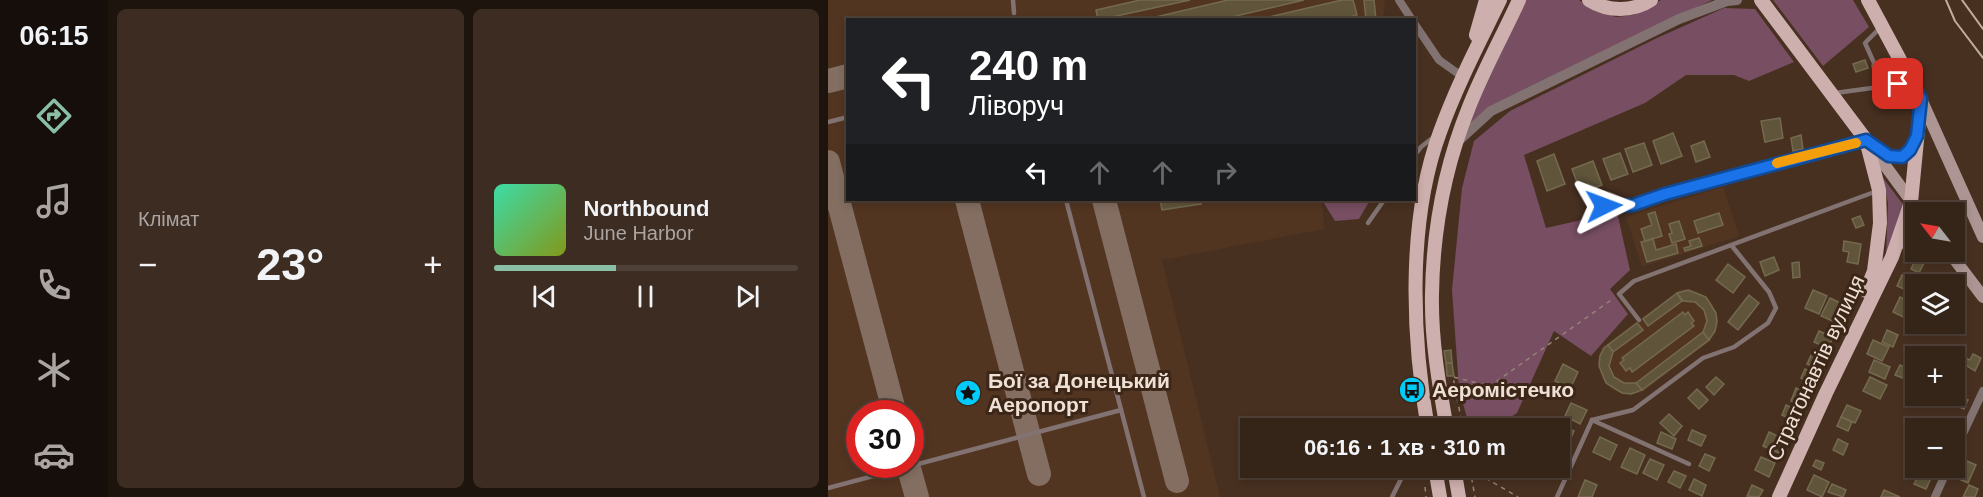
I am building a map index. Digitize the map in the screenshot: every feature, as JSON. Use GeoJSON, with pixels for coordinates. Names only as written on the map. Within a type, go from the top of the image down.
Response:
{"type":"FeatureCollection","features":[{"type":"Feature","properties":{"kind":"main road"},"geometry":{"type":"LineString","coordinates":[[1465,73],[1486,0]]}},
{"type":"Feature","properties":{"kind":"main road"},"geometry":{"type":"LineString","coordinates":[[1426,418],[1414,292],[1421,211],[1439,133],[1500,0]]}},
{"type":"Feature","properties":{"kind":"main road"},"geometry":{"type":"LineString","coordinates":[[1445,418],[1437,369],[1432,294],[1439,210],[1448,168],[1469,106],[1520,0]]}},
{"type":"Feature","properties":{"kind":"main road"},"geometry":{"type":"LineString","coordinates":[[1590,0],[1598,5],[1619,10],[1643,5],[1651,0]]}},
{"type":"Feature","properties":{"kind":"main road"},"geometry":{"type":"LineString","coordinates":[[1761,0],[1911,202]]}},
{"type":"Feature","properties":{"kind":"main road"},"geometry":{"type":"LineString","coordinates":[[1868,0],[1921,99],[1983,237]]}},
{"type":"Feature","properties":{"kind":"main road","name":"Стратонавтів вулиця"},"geometry":{"type":"LineString","coordinates":[[1915,202],[1917,136],[1921,99]]}},
{"type":"Feature","properties":{"kind":"main road"},"geometry":{"type":"LineString","coordinates":[[1439,133],[1443,141],[1456,143]]}},
{"type":"Feature","properties":{"kind":"main road"},"geometry":{"type":"LineString","coordinates":[[1866,140],[1889,156],[1902,157],[1910,150],[1917,136]]}},
{"type":"Feature","properties":{"kind":"main road"},"geometry":{"type":"LineString","coordinates":[[1826,393],[1874,271],[1880,224],[1879,190],[1866,140]]}},
{"type":"Feature","properties":{"kind":"main road"},"geometry":{"type":"LineString","coordinates":[[1430,164],[1437,159],[1443,161],[1448,168]]}},
{"type":"Feature","properties":{"kind":"main road","name":"Стратонавтів вулиця"},"geometry":{"type":"LineString","coordinates":[[1779,497],[1905,229]]}},
{"type":"Feature","properties":{"kind":"main road"},"geometry":{"type":"LineString","coordinates":[[1892,257],[1905,235]]}},
{"type":"Feature","properties":{"kind":"main road"},"geometry":{"type":"LineString","coordinates":[[1957,262],[1983,297]]}},
{"type":"Feature","properties":{"kind":"main road"},"geometry":{"type":"LineString","coordinates":[[1437,478],[1440,497]]}},
{"type":"Feature","properties":{"kind":"main road"},"geometry":{"type":"LineString","coordinates":[[1456,478],[1459,497]]}},
{"type":"Feature","properties":{"kind":"street"},"geometry":{"type":"LineString","coordinates":[[1399,0],[1411,18]]}},
{"type":"Feature","properties":{"kind":"street"},"geometry":{"type":"LineString","coordinates":[[1456,143],[1491,111],[1679,19],[1727,1],[1737,0]]}},
{"type":"Feature","properties":{"kind":"street"},"geometry":{"type":"LineString","coordinates":[[1416,26],[1439,60],[1465,73]]}},
{"type":"Feature","properties":{"kind":"street"},"geometry":{"type":"LineString","coordinates":[[1604,206],[1633,205],[1665,194],[1866,140]]}},
{"type":"Feature","properties":{"kind":"street"},"geometry":{"type":"LineString","coordinates":[[1965,429],[1983,391]]}},
{"type":"Feature","properties":{"kind":"street"},"geometry":{"type":"LineString","coordinates":[[1935,497],[1944,478]]}},
{"type":"Feature","properties":{"kind":"lane"},"geometry":{"type":"LineString","coordinates":[[1012,0],[1014,13]]}},
{"type":"Feature","properties":{"kind":"lane"},"geometry":{"type":"LineString","coordinates":[[1875,65],[1865,43],[1882,25]]}},
{"type":"Feature","properties":{"kind":"lane"},"geometry":{"type":"LineString","coordinates":[[1881,78],[1884,86]]}},
{"type":"Feature","properties":{"kind":"lane"},"geometry":{"type":"LineString","coordinates":[[1831,94],[1912,82]]}},
{"type":"Feature","properties":{"kind":"lane"},"geometry":{"type":"LineString","coordinates":[[828,122],[846,118]]}},
{"type":"Feature","properties":{"kind":"lane"},"geometry":{"type":"LineString","coordinates":[[1416,153],[1439,133]]}},
{"type":"Feature","properties":{"kind":"lane"},"geometry":{"type":"LineString","coordinates":[[1639,320],[1619,294],[1634,281],[1879,190]]}},
{"type":"Feature","properties":{"kind":"lane"},"geometry":{"type":"LineString","coordinates":[[1066,201],[1144,497]]}},
{"type":"Feature","properties":{"kind":"lane"},"geometry":{"type":"LineString","coordinates":[[1368,223],[1383,201]]}},
{"type":"Feature","properties":{"kind":"lane"},"geometry":{"type":"LineString","coordinates":[[1592,420],[1633,410],[1703,358],[1734,347],[1768,323],[1776,308],[1769,292],[1732,246]]}},
{"type":"Feature","properties":{"kind":"lane"},"geometry":{"type":"LineString","coordinates":[[828,488],[1121,410]]}},
{"type":"Feature","properties":{"kind":"lane"},"geometry":{"type":"LineString","coordinates":[[1592,420],[1689,464]]}},
{"type":"Feature","properties":{"kind":"lane"},"geometry":{"type":"LineString","coordinates":[[1557,497],[1592,420]]}},
{"type":"Feature","properties":{"kind":"lane"},"geometry":{"type":"LineString","coordinates":[[1392,497],[1399,478]]}},
{"type":"Feature","properties":{"kind":"path"},"geometry":{"type":"LineString","coordinates":[[1461,418],[1453,377],[1490,386],[1619,294]]}},
{"type":"Feature","properties":{"kind":"path"},"geometry":{"type":"LineString","coordinates":[[1472,478],[1475,497]]}},
{"type":"Feature","properties":{"kind":"path"},"geometry":{"type":"LineString","coordinates":[[1487,478],[1518,497]]}},
{"type":"Feature","properties":{"kind":"path"},"geometry":{"type":"LineString","coordinates":[[1425,487],[1426,497]]}},
{"type":"Feature","properties":{"kind":"shaded area"},"geometry":{"type":"Polygon","coordinates":[[[828,0],[1385,0],[1383,18],[846,18],[846,201],[1322,201],[1324,229],[1162,260],[1220,497],[828,497],[828,0]]]}},
{"type":"Feature","properties":{"kind":"shaded area"},"geometry":{"type":"Polygon","coordinates":[[[1526,0],[1579,0],[1596,11],[1616,17],[1633,15],[1661,0],[1712,0],[1490,109],[1469,126],[1481,95],[1526,0]]]}},
{"type":"Feature","properties":{"kind":"shaded area"},"geometry":{"type":"Polygon","coordinates":[[[1773,0],[1853,0],[1869,27],[1823,66],[1773,0]]]}},
{"type":"Feature","properties":{"kind":"shaded area"},"geometry":{"type":"Polygon","coordinates":[[[1724,8],[1755,9],[1794,62],[1749,81],[1734,75],[1686,75],[1645,103],[1524,155],[1546,228],[1617,212],[1630,270],[1610,289],[1628,314],[1591,356],[1554,331],[1517,413],[1510,418],[1467,418],[1459,389],[1452,290],[1462,188],[1474,141],[1510,111],[1657,38],[1724,8]]]}},
{"type":"Feature","properties":{"kind":"shaded area"},"geometry":{"type":"Polygon","coordinates":[[[1883,178],[1905,207],[1886,256],[1888,203],[1883,178]]]}},
{"type":"Feature","properties":{"kind":"shaded area"},"geometry":{"type":"Polygon","coordinates":[[[1723,187],[1739,236],[1642,267],[1626,217],[1723,187]]]}},
{"type":"Feature","properties":{"kind":"shaded area"},"geometry":{"type":"Polygon","coordinates":[[[1323,201],[1369,201],[1359,219],[1335,221],[1323,201]]]}},
{"type":"Feature","properties":{"kind":"shaded area"},"geometry":{"type":"Polygon","coordinates":[[[1683,289],[1696,291],[1706,296],[1713,304],[1718,317],[1717,330],[1711,340],[1643,392],[1631,395],[1612,390],[1602,379],[1598,366],[1602,347],[1683,289]]]}},
{"type":"Feature","properties":{"kind":"building"},"geometry":{"type":"Polygon","coordinates":[[[1140,0],[1190,0],[1107,18],[1098,18],[1096,10],[1140,0]]]}},
{"type":"Feature","properties":{"kind":"building"},"geometry":{"type":"Polygon","coordinates":[[[1228,0],[1304,0],[1228,18],[1152,18],[1228,0]]]}},
{"type":"Feature","properties":{"kind":"building"},"geometry":{"type":"Polygon","coordinates":[[[1342,0],[1353,0],[1357,15],[1346,18],[1265,18],[1342,0]]]}},
{"type":"Feature","properties":{"kind":"building"},"geometry":{"type":"Polygon","coordinates":[[[1364,0],[1374,0],[1376,18],[1366,18],[1364,0]]]}},
{"type":"Feature","properties":{"kind":"building"},"geometry":{"type":"Polygon","coordinates":[[[1865,60],[1868,68],[1856,72],[1853,64],[1865,60]]]}},
{"type":"Feature","properties":{"kind":"building"},"geometry":{"type":"Polygon","coordinates":[[[1884,63],[1886,77],[1874,79],[1872,65],[1884,63]]]}},
{"type":"Feature","properties":{"kind":"building"},"geometry":{"type":"Polygon","coordinates":[[[1780,118],[1783,138],[1765,142],[1761,121],[1780,118]]]}},
{"type":"Feature","properties":{"kind":"building"},"geometry":{"type":"Polygon","coordinates":[[[1673,133],[1682,156],[1661,164],[1653,141],[1673,133]]]}},
{"type":"Feature","properties":{"kind":"building"},"geometry":{"type":"Polygon","coordinates":[[[1801,135],[1803,149],[1793,151],[1791,138],[1801,135]]]}},
{"type":"Feature","properties":{"kind":"building"},"geometry":{"type":"Polygon","coordinates":[[[1704,141],[1710,157],[1696,162],[1691,146],[1704,141]]]}},
{"type":"Feature","properties":{"kind":"building"},"geometry":{"type":"Polygon","coordinates":[[[1644,143],[1652,165],[1633,172],[1625,149],[1644,143]]]}},
{"type":"Feature","properties":{"kind":"building"},"geometry":{"type":"Polygon","coordinates":[[[1620,153],[1628,174],[1611,180],[1603,159],[1620,153]]]}},
{"type":"Feature","properties":{"kind":"building"},"geometry":{"type":"Polygon","coordinates":[[[1554,154],[1565,184],[1547,191],[1537,161],[1554,154]]]}},
{"type":"Feature","properties":{"kind":"building"},"geometry":{"type":"Polygon","coordinates":[[[1593,161],[1602,185],[1581,193],[1572,169],[1593,161]]]}},
{"type":"Feature","properties":{"kind":"building"},"geometry":{"type":"Polygon","coordinates":[[[1160,201],[1201,201],[1201,204],[1162,210],[1160,201]]]}},
{"type":"Feature","properties":{"kind":"building"},"geometry":{"type":"Polygon","coordinates":[[[1655,212],[1662,236],[1645,241],[1641,229],[1652,225],[1648,214],[1655,212]]]}},
{"type":"Feature","properties":{"kind":"building"},"geometry":{"type":"Polygon","coordinates":[[[1719,213],[1723,225],[1698,233],[1694,221],[1719,213]]]}},
{"type":"Feature","properties":{"kind":"building"},"geometry":{"type":"Polygon","coordinates":[[[1860,216],[1864,225],[1856,228],[1852,219],[1860,216]]]}},
{"type":"Feature","properties":{"kind":"building"},"geometry":{"type":"Polygon","coordinates":[[[1679,221],[1685,239],[1672,243],[1669,224],[1679,221]]]}},
{"type":"Feature","properties":{"kind":"building"},"geometry":{"type":"Polygon","coordinates":[[[1699,238],[1702,246],[1685,251],[1684,248],[1691,246],[1689,241],[1699,238]]]}},
{"type":"Feature","properties":{"kind":"building"},"geometry":{"type":"Polygon","coordinates":[[[1653,239],[1656,250],[1676,244],[1678,253],[1647,262],[1641,242],[1653,239]]]}},
{"type":"Feature","properties":{"kind":"building"},"geometry":{"type":"Polygon","coordinates":[[[1844,241],[1861,244],[1858,264],[1847,262],[1849,252],[1843,251],[1844,241]]]}},
{"type":"Feature","properties":{"kind":"building"},"geometry":{"type":"Polygon","coordinates":[[[1774,257],[1779,270],[1765,276],[1760,262],[1774,257]]]}},
{"type":"Feature","properties":{"kind":"building"},"geometry":{"type":"Polygon","coordinates":[[[1799,262],[1800,277],[1793,278],[1792,263],[1799,262]]]}},
{"type":"Feature","properties":{"kind":"building"},"geometry":{"type":"Polygon","coordinates":[[[1914,262],[1924,262],[1919,273],[1911,269],[1914,262]]]}},
{"type":"Feature","properties":{"kind":"building"},"geometry":{"type":"Polygon","coordinates":[[[1728,264],[1745,277],[1733,293],[1716,280],[1728,264]]]}},
{"type":"Feature","properties":{"kind":"building"},"geometry":{"type":"Polygon","coordinates":[[[1902,275],[1905,276],[1905,290],[1897,286],[1902,275]]]}},
{"type":"Feature","properties":{"kind":"building"},"geometry":{"type":"Polygon","coordinates":[[[1688,290],[1706,297],[1716,313],[1715,331],[1709,340],[1703,332],[1707,321],[1704,310],[1695,302],[1683,301],[1677,293],[1688,290]]]}},
{"type":"Feature","properties":{"kind":"building"},"geometry":{"type":"Polygon","coordinates":[[[1813,290],[1827,296],[1819,314],[1805,308],[1813,290]]]}},
{"type":"Feature","properties":{"kind":"building"},"geometry":{"type":"Polygon","coordinates":[[[1677,293],[1682,301],[1648,326],[1643,319],[1677,293]]]}},
{"type":"Feature","properties":{"kind":"building"},"geometry":{"type":"Polygon","coordinates":[[[1749,295],[1759,303],[1738,330],[1728,322],[1749,295]]]}},
{"type":"Feature","properties":{"kind":"building"},"geometry":{"type":"Polygon","coordinates":[[[1900,297],[1905,300],[1905,318],[1893,312],[1900,297]]]}},
{"type":"Feature","properties":{"kind":"building"},"geometry":{"type":"Polygon","coordinates":[[[1830,298],[1845,305],[1837,323],[1821,316],[1830,298]]]}},
{"type":"Feature","properties":{"kind":"building"},"geometry":{"type":"Polygon","coordinates":[[[1683,312],[1685,315],[1688,312],[1694,321],[1691,323],[1694,326],[1632,372],[1630,368],[1626,371],[1620,363],[1624,360],[1622,358],[1683,312]]]}},
{"type":"Feature","properties":{"kind":"building"},"geometry":{"type":"Polygon","coordinates":[[[1637,323],[1643,330],[1613,352],[1608,345],[1637,323]]]}},
{"type":"Feature","properties":{"kind":"building"},"geometry":{"type":"Polygon","coordinates":[[[1887,330],[1898,335],[1893,347],[1882,342],[1887,330]]]}},
{"type":"Feature","properties":{"kind":"building"},"geometry":{"type":"Polygon","coordinates":[[[1819,331],[1833,337],[1828,348],[1814,342],[1819,331]]]}},
{"type":"Feature","properties":{"kind":"building"},"geometry":{"type":"Polygon","coordinates":[[[1703,332],[1709,340],[1642,390],[1636,383],[1703,332]]]}},
{"type":"Feature","properties":{"kind":"building"},"geometry":{"type":"Polygon","coordinates":[[[1873,340],[1889,347],[1882,361],[1867,354],[1873,340]]]}},
{"type":"Feature","properties":{"kind":"building"},"geometry":{"type":"Polygon","coordinates":[[[1608,345],[1613,352],[1609,366],[1614,377],[1624,383],[1636,383],[1642,390],[1631,394],[1622,393],[1606,383],[1599,366],[1600,356],[1608,345]]]}},
{"type":"Feature","properties":{"kind":"building"},"geometry":{"type":"Polygon","coordinates":[[[1451,350],[1452,363],[1446,363],[1444,351],[1451,350]]]}},
{"type":"Feature","properties":{"kind":"building"},"geometry":{"type":"Polygon","coordinates":[[[1813,351],[1825,356],[1819,369],[1807,364],[1813,351]]]}},
{"type":"Feature","properties":{"kind":"building"},"geometry":{"type":"Polygon","coordinates":[[[1973,354],[1981,358],[1975,371],[1965,365],[1965,358],[1970,360],[1973,354]]]}},
{"type":"Feature","properties":{"kind":"building"},"geometry":{"type":"Polygon","coordinates":[[[1874,360],[1890,367],[1885,379],[1869,372],[1874,360]]]}},
{"type":"Feature","properties":{"kind":"building"},"geometry":{"type":"Polygon","coordinates":[[[1446,363],[1452,363],[1454,376],[1447,376],[1446,363]]]}},
{"type":"Feature","properties":{"kind":"building"},"geometry":{"type":"Polygon","coordinates":[[[1563,364],[1578,372],[1570,389],[1555,381],[1563,364]]]}},
{"type":"Feature","properties":{"kind":"building"},"geometry":{"type":"Polygon","coordinates":[[[1900,365],[1905,368],[1905,379],[1895,375],[1900,365]]]}},
{"type":"Feature","properties":{"kind":"building"},"geometry":{"type":"Polygon","coordinates":[[[1805,369],[1816,374],[1812,383],[1801,378],[1805,369]]]}},
{"type":"Feature","properties":{"kind":"building"},"geometry":{"type":"Polygon","coordinates":[[[1716,377],[1724,384],[1714,395],[1706,387],[1716,377]]]}},
{"type":"Feature","properties":{"kind":"building"},"geometry":{"type":"Polygon","coordinates":[[[1870,377],[1887,385],[1880,399],[1863,391],[1870,377]]]}},
{"type":"Feature","properties":{"kind":"building"},"geometry":{"type":"Polygon","coordinates":[[[1796,388],[1807,393],[1801,406],[1791,401],[1796,388]]]}},
{"type":"Feature","properties":{"kind":"building"},"geometry":{"type":"Polygon","coordinates":[[[1697,389],[1708,400],[1699,409],[1688,398],[1697,389]]]}},
{"type":"Feature","properties":{"kind":"building"},"geometry":{"type":"Polygon","coordinates":[[[1965,399],[1968,400],[1964,409],[1957,406],[1965,406],[1965,399]]]}},
{"type":"Feature","properties":{"kind":"building"},"geometry":{"type":"Polygon","coordinates":[[[1571,403],[1587,410],[1580,424],[1565,416],[1571,403]]]}},
{"type":"Feature","properties":{"kind":"building"},"geometry":{"type":"Polygon","coordinates":[[[1786,405],[1799,411],[1795,421],[1782,415],[1786,405]]]}},
{"type":"Feature","properties":{"kind":"building"},"geometry":{"type":"Polygon","coordinates":[[[1847,405],[1861,411],[1855,423],[1841,417],[1847,405]]]}},
{"type":"Feature","properties":{"kind":"building"},"geometry":{"type":"Polygon","coordinates":[[[1669,414],[1682,426],[1674,436],[1660,423],[1669,414]]]}},
{"type":"Feature","properties":{"kind":"building"},"geometry":{"type":"Polygon","coordinates":[[[1841,417],[1852,422],[1848,431],[1837,426],[1841,417]]]}},
{"type":"Feature","properties":{"kind":"building"},"geometry":{"type":"Polygon","coordinates":[[[1692,430],[1706,436],[1701,446],[1688,440],[1692,430]]]}},
{"type":"Feature","properties":{"kind":"building"},"geometry":{"type":"Polygon","coordinates":[[[1661,432],[1676,439],[1672,449],[1657,443],[1661,432]]]}},
{"type":"Feature","properties":{"kind":"building"},"geometry":{"type":"Polygon","coordinates":[[[1769,432],[1786,440],[1779,453],[1763,446],[1769,432]]]}},
{"type":"Feature","properties":{"kind":"building"},"geometry":{"type":"Polygon","coordinates":[[[1600,437],[1617,445],[1610,460],[1593,452],[1600,437]]]}},
{"type":"Feature","properties":{"kind":"building"},"geometry":{"type":"Polygon","coordinates":[[[1838,439],[1848,444],[1843,455],[1833,450],[1838,439]]]}},
{"type":"Feature","properties":{"kind":"building"},"geometry":{"type":"Polygon","coordinates":[[[1630,448],[1645,455],[1637,474],[1621,467],[1630,448]]]}},
{"type":"Feature","properties":{"kind":"building"},"geometry":{"type":"Polygon","coordinates":[[[1705,454],[1715,458],[1709,471],[1699,466],[1705,454]]]}},
{"type":"Feature","properties":{"kind":"building"},"geometry":{"type":"Polygon","coordinates":[[[1761,457],[1775,463],[1769,477],[1755,470],[1761,457]]]}},
{"type":"Feature","properties":{"kind":"building"},"geometry":{"type":"Polygon","coordinates":[[[1650,459],[1664,465],[1657,480],[1643,473],[1650,459]]]}},
{"type":"Feature","properties":{"kind":"building"},"geometry":{"type":"Polygon","coordinates":[[[1816,460],[1824,463],[1821,470],[1813,466],[1816,460]]]}},
{"type":"Feature","properties":{"kind":"building"},"geometry":{"type":"Polygon","coordinates":[[[1967,461],[1976,465],[1968,483],[1959,479],[1965,478],[1967,461]]]}},
{"type":"Feature","properties":{"kind":"building"},"geometry":{"type":"Polygon","coordinates":[[[1674,471],[1686,476],[1680,488],[1668,482],[1674,471]]]}},
{"type":"Feature","properties":{"kind":"building"},"geometry":{"type":"Polygon","coordinates":[[[1814,475],[1829,482],[1822,497],[1807,490],[1814,475]]]}},
{"type":"Feature","properties":{"kind":"building"},"geometry":{"type":"Polygon","coordinates":[[[1917,478],[1931,478],[1926,489],[1914,484],[1917,478]]]}},
{"type":"Feature","properties":{"kind":"building"},"geometry":{"type":"Polygon","coordinates":[[[1694,479],[1706,485],[1702,496],[1689,490],[1694,479]]]}},
{"type":"Feature","properties":{"kind":"building"},"geometry":{"type":"Polygon","coordinates":[[[1585,480],[1597,485],[1592,497],[1578,497],[1585,480]]]}},
{"type":"Feature","properties":{"kind":"building"},"geometry":{"type":"Polygon","coordinates":[[[1832,484],[1846,490],[1843,497],[1828,492],[1832,484]]]}},
{"type":"Feature","properties":{"kind":"building"},"geometry":{"type":"Polygon","coordinates":[[[1752,485],[1763,490],[1759,497],[1747,496],[1752,485]]]}},
{"type":"Feature","properties":{"kind":"building"},"geometry":{"type":"Polygon","coordinates":[[[1969,485],[1978,489],[1975,497],[1963,497],[1969,485]]]}},
{"type":"Feature","properties":{"kind":"building"},"geometry":{"type":"Polygon","coordinates":[[[1884,490],[1900,497],[1881,497],[1884,490]]]}},
{"type":"Feature","properties":{"kind":"taxiway"},"geometry":{"type":"LineString","coordinates":[[828,81],[846,76]]}},
{"type":"Feature","properties":{"kind":"taxiway"},"geometry":{"type":"LineString","coordinates":[[828,162],[891,400]]}},
{"type":"Feature","properties":{"kind":"taxiway"},"geometry":{"type":"LineString","coordinates":[[967,201],[1039,474]]}},
{"type":"Feature","properties":{"kind":"taxiway"},"geometry":{"type":"LineString","coordinates":[[1104,201],[1177,481]]}},
{"type":"Feature","properties":{"kind":"taxiway"},"geometry":{"type":"LineString","coordinates":[[912,478],[917,497]]}},
{"type":"Feature","properties":{"kind":"railway"},"geometry":{"type":"LineString","coordinates":[[1946,0],[1955,21],[1983,58]]}},
{"type":"Feature","properties":{"kind":"railway"},"geometry":{"type":"LineString","coordinates":[[1962,0],[1983,29]]}},
{"type":"Feature","properties":{"kind":"slow traffic"},"geometry":{"type":"LineString","coordinates":[[1777,163],[1856,143]]}},
{"type":"Feature","properties":{"kind":"place","name":"Аеромістечко"},"geometry":{"type":"Point","coordinates":[1412,390]}},
{"type":"Feature","properties":{"kind":"place","name":"Бої за Донецький Аеропорт"},"geometry":{"type":"Point","coordinates":[968,393]}},
{"type":"Feature","properties":{"kind":"route"},"geometry":{"type":"LineString","coordinates":[[1604,206],[1633,205],[1665,194],[1866,140],[1889,156],[1902,157],[1910,150],[1917,136],[1921,99],[1912,82],[1898,84]]}}]}
